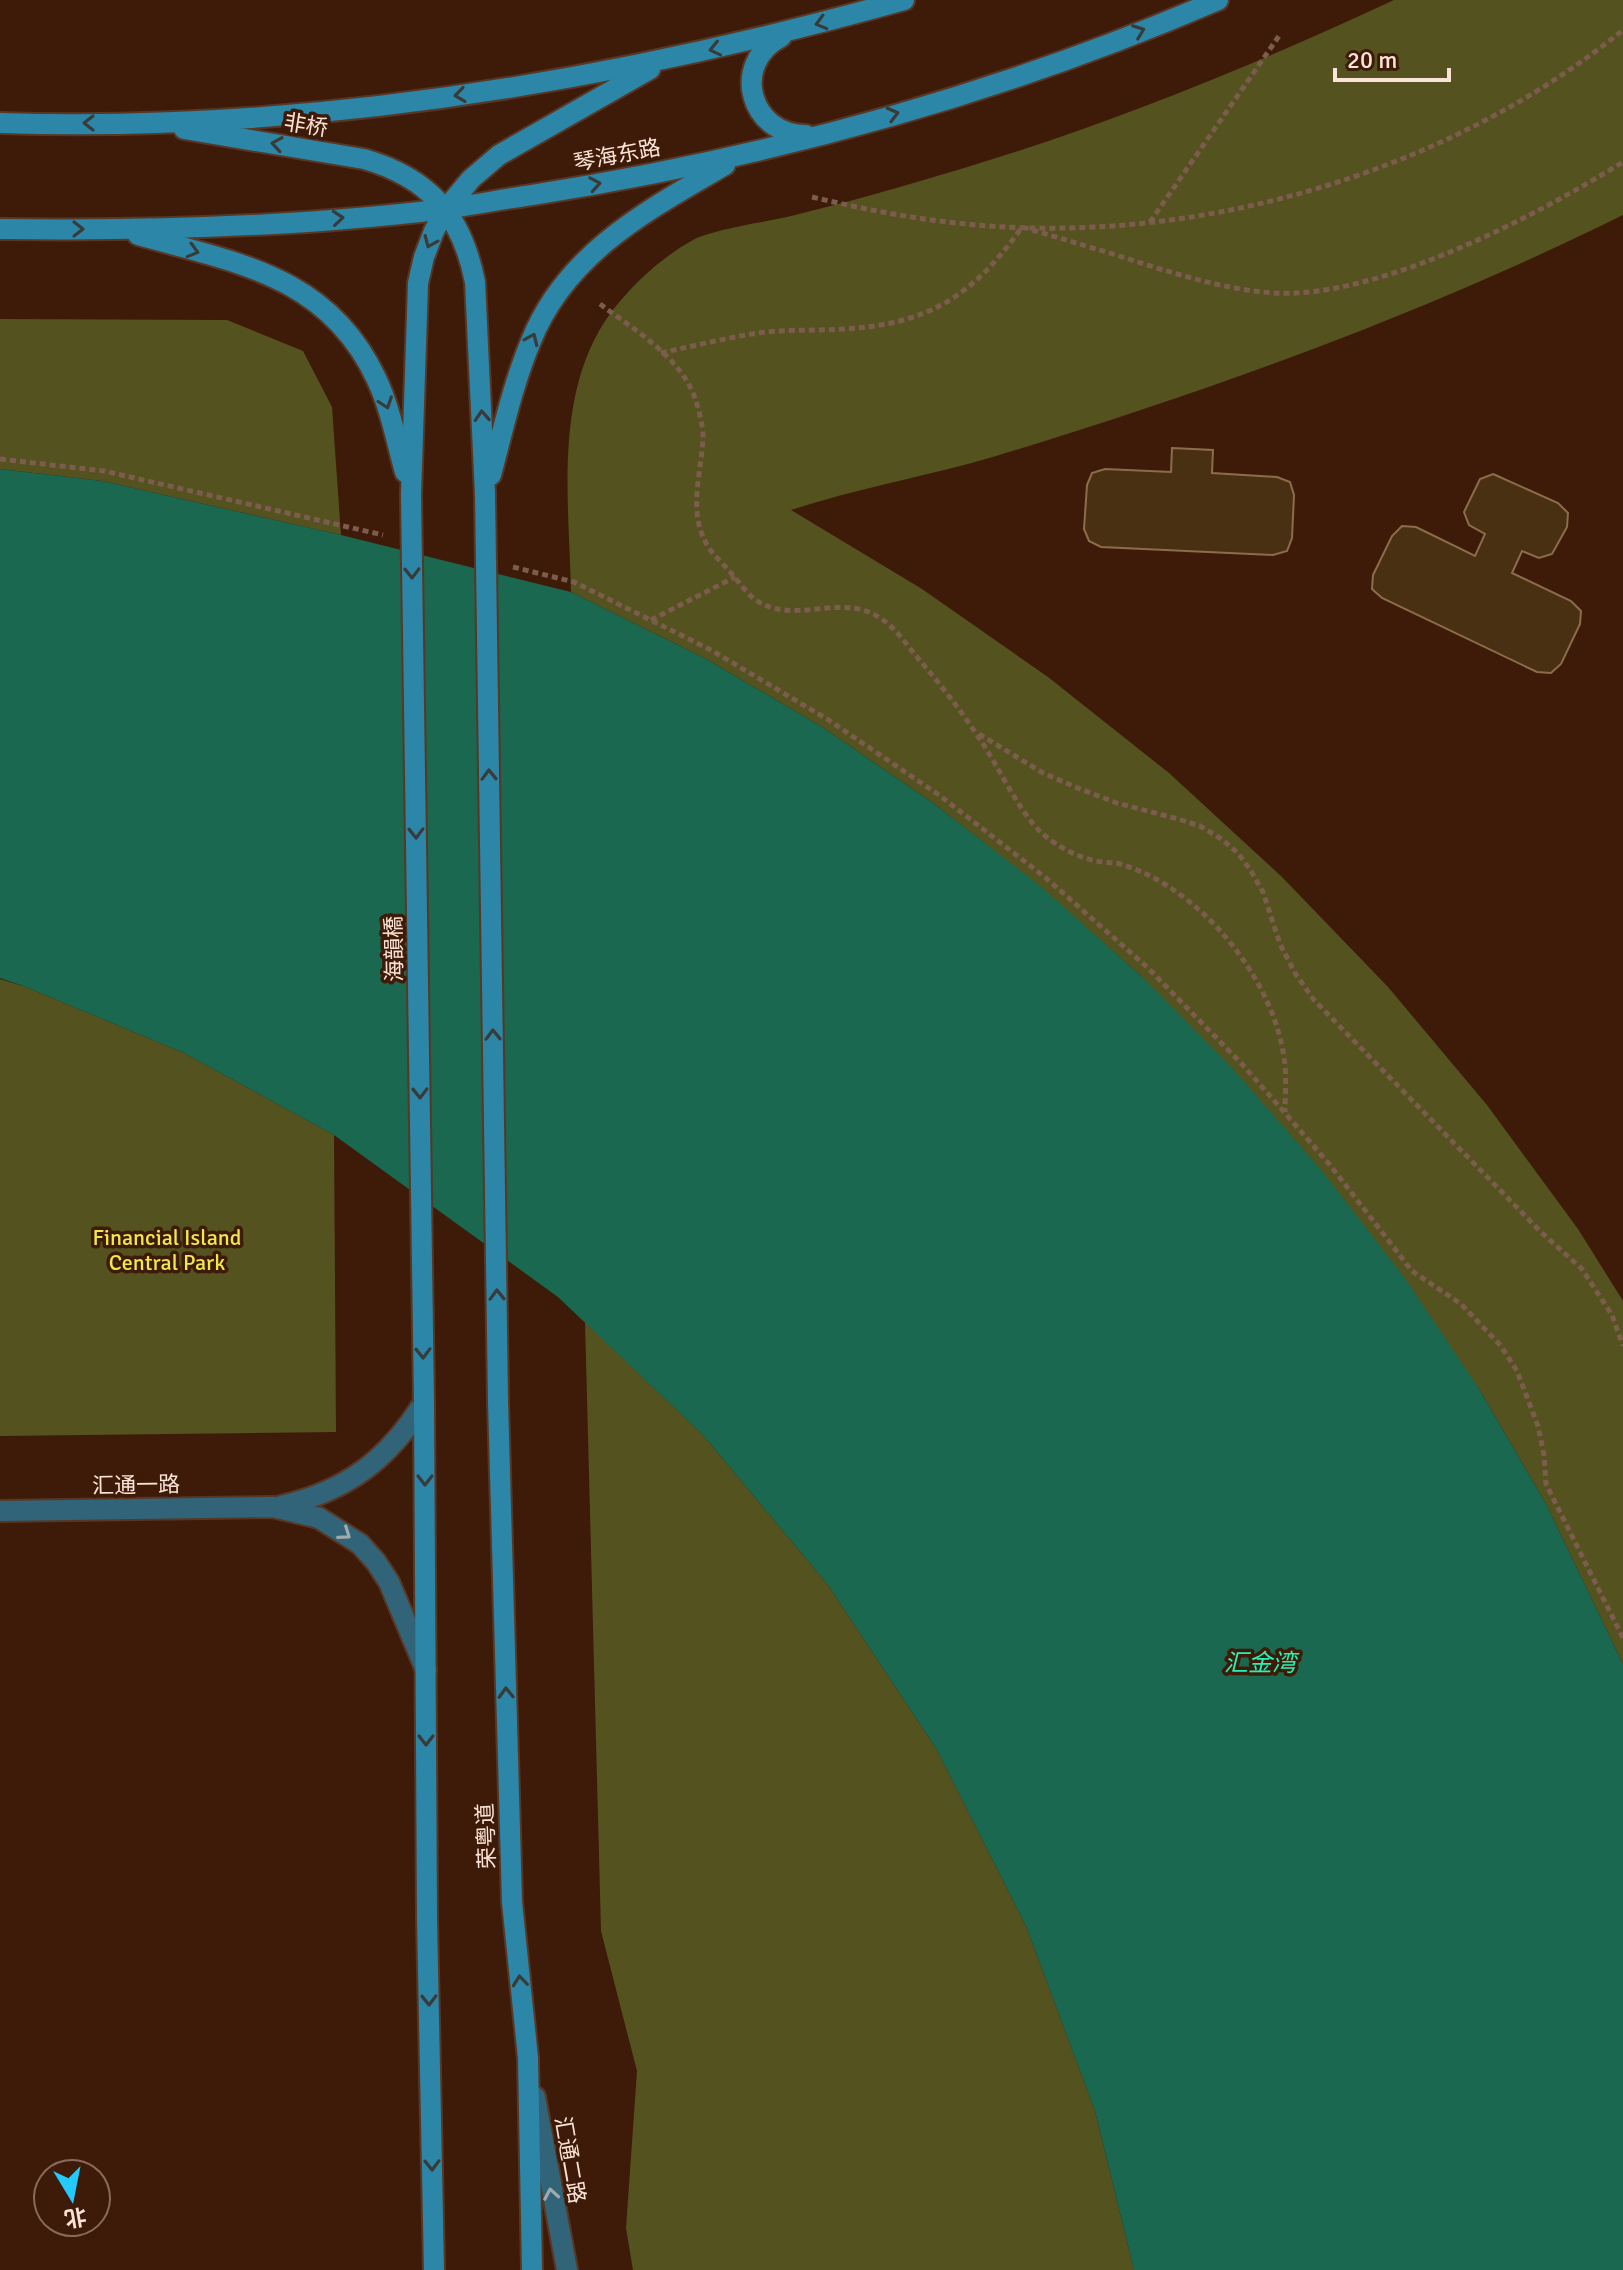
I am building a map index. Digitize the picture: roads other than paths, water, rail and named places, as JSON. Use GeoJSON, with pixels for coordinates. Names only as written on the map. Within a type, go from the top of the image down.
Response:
{"type":"FeatureCollection","features":[{"type":"Feature","properties":{"kind":"main road"},"geometry":{"type":"LineString","coordinates":[[0,123],[144,123],[405,103],[535,85],[664,61],[904,0]]}},
{"type":"Feature","properties":{"kind":"main road","name":"琴海东路"},"geometry":{"type":"LineString","coordinates":[[0,229],[262,225],[446,209],[611,181],[747,152],[915,108],[1011,78],[1218,0]]}},
{"type":"Feature","properties":{"kind":"main road"},"geometry":{"type":"LineString","coordinates":[[791,31],[767,45],[753,68],[752,96],[765,121],[789,135],[817,135]]}},
{"type":"Feature","properties":{"kind":"main road"},"geometry":{"type":"LineString","coordinates":[[411,495],[418,283],[424,257],[446,209],[471,179],[499,155],[664,61]]}},
{"type":"Feature","properties":{"kind":"main road","name":"非桥"},"geometry":{"type":"LineString","coordinates":[[144,123],[364,159],[409,177],[429,191],[446,209],[465,244],[475,282],[485,494]]}},
{"type":"Feature","properties":{"kind":"main road"},"geometry":{"type":"LineString","coordinates":[[485,494],[532,338],[567,280],[596,248],[629,221],[747,152]]}},
{"type":"Feature","properties":{"kind":"main road"},"geometry":{"type":"LineString","coordinates":[[118,229],[257,270],[302,291],[321,305],[344,327],[363,352],[378,380],[411,495]]}},
{"type":"Feature","properties":{"kind":"main road","name":"荣粤道"},"geometry":{"type":"LineString","coordinates":[[485,494],[498,1401],[512,1902],[528,2058],[532,2270]]}},
{"type":"Feature","properties":{"kind":"main road","name":"海韻橋"},"geometry":{"type":"LineString","coordinates":[[411,495],[424,1402]]}},
{"type":"Feature","properties":{"kind":"main road"},"geometry":{"type":"LineString","coordinates":[[424,1402],[427,1934],[434,2270]]}},
{"type":"Feature","properties":{"kind":"street"},"geometry":{"type":"LineString","coordinates":[[273,1507],[334,1489],[361,1473],[386,1453],[407,1429],[424,1402]]}},
{"type":"Feature","properties":{"kind":"street"},"geometry":{"type":"LineString","coordinates":[[273,1507],[319,1518],[360,1544],[389,1582],[426,1670]]}},
{"type":"Feature","properties":{"kind":"street","name":"汇通一路"},"geometry":{"type":"LineString","coordinates":[[0,1511],[273,1507]]}},
{"type":"Feature","properties":{"kind":"street","name":"汇通二路"},"geometry":{"type":"LineString","coordinates":[[528,2058],[567,2270]]}},
{"type":"Feature","properties":{"kind":"water","name":"汇金湾"},"geometry":{"type":"Polygon","coordinates":[[[0,469],[102,481],[341,535],[571,592],[706,659],[822,727],[933,803],[1039,885],[1140,975],[1234,1070],[1322,1171],[1404,1277],[1479,1389],[1546,1504],[1623,1664],[1623,2270],[1134,2270],[1095,2111],[1026,1926],[937,1750],[828,1585],[702,1434],[558,1297],[334,1135],[184,1053],[0,978],[0,469]]]}},
{"type":"Feature","properties":{"kind":"park label","name":"Financial Island Central Park"},"geometry":{"type":"Point","coordinates":[167,1250]}}]}
